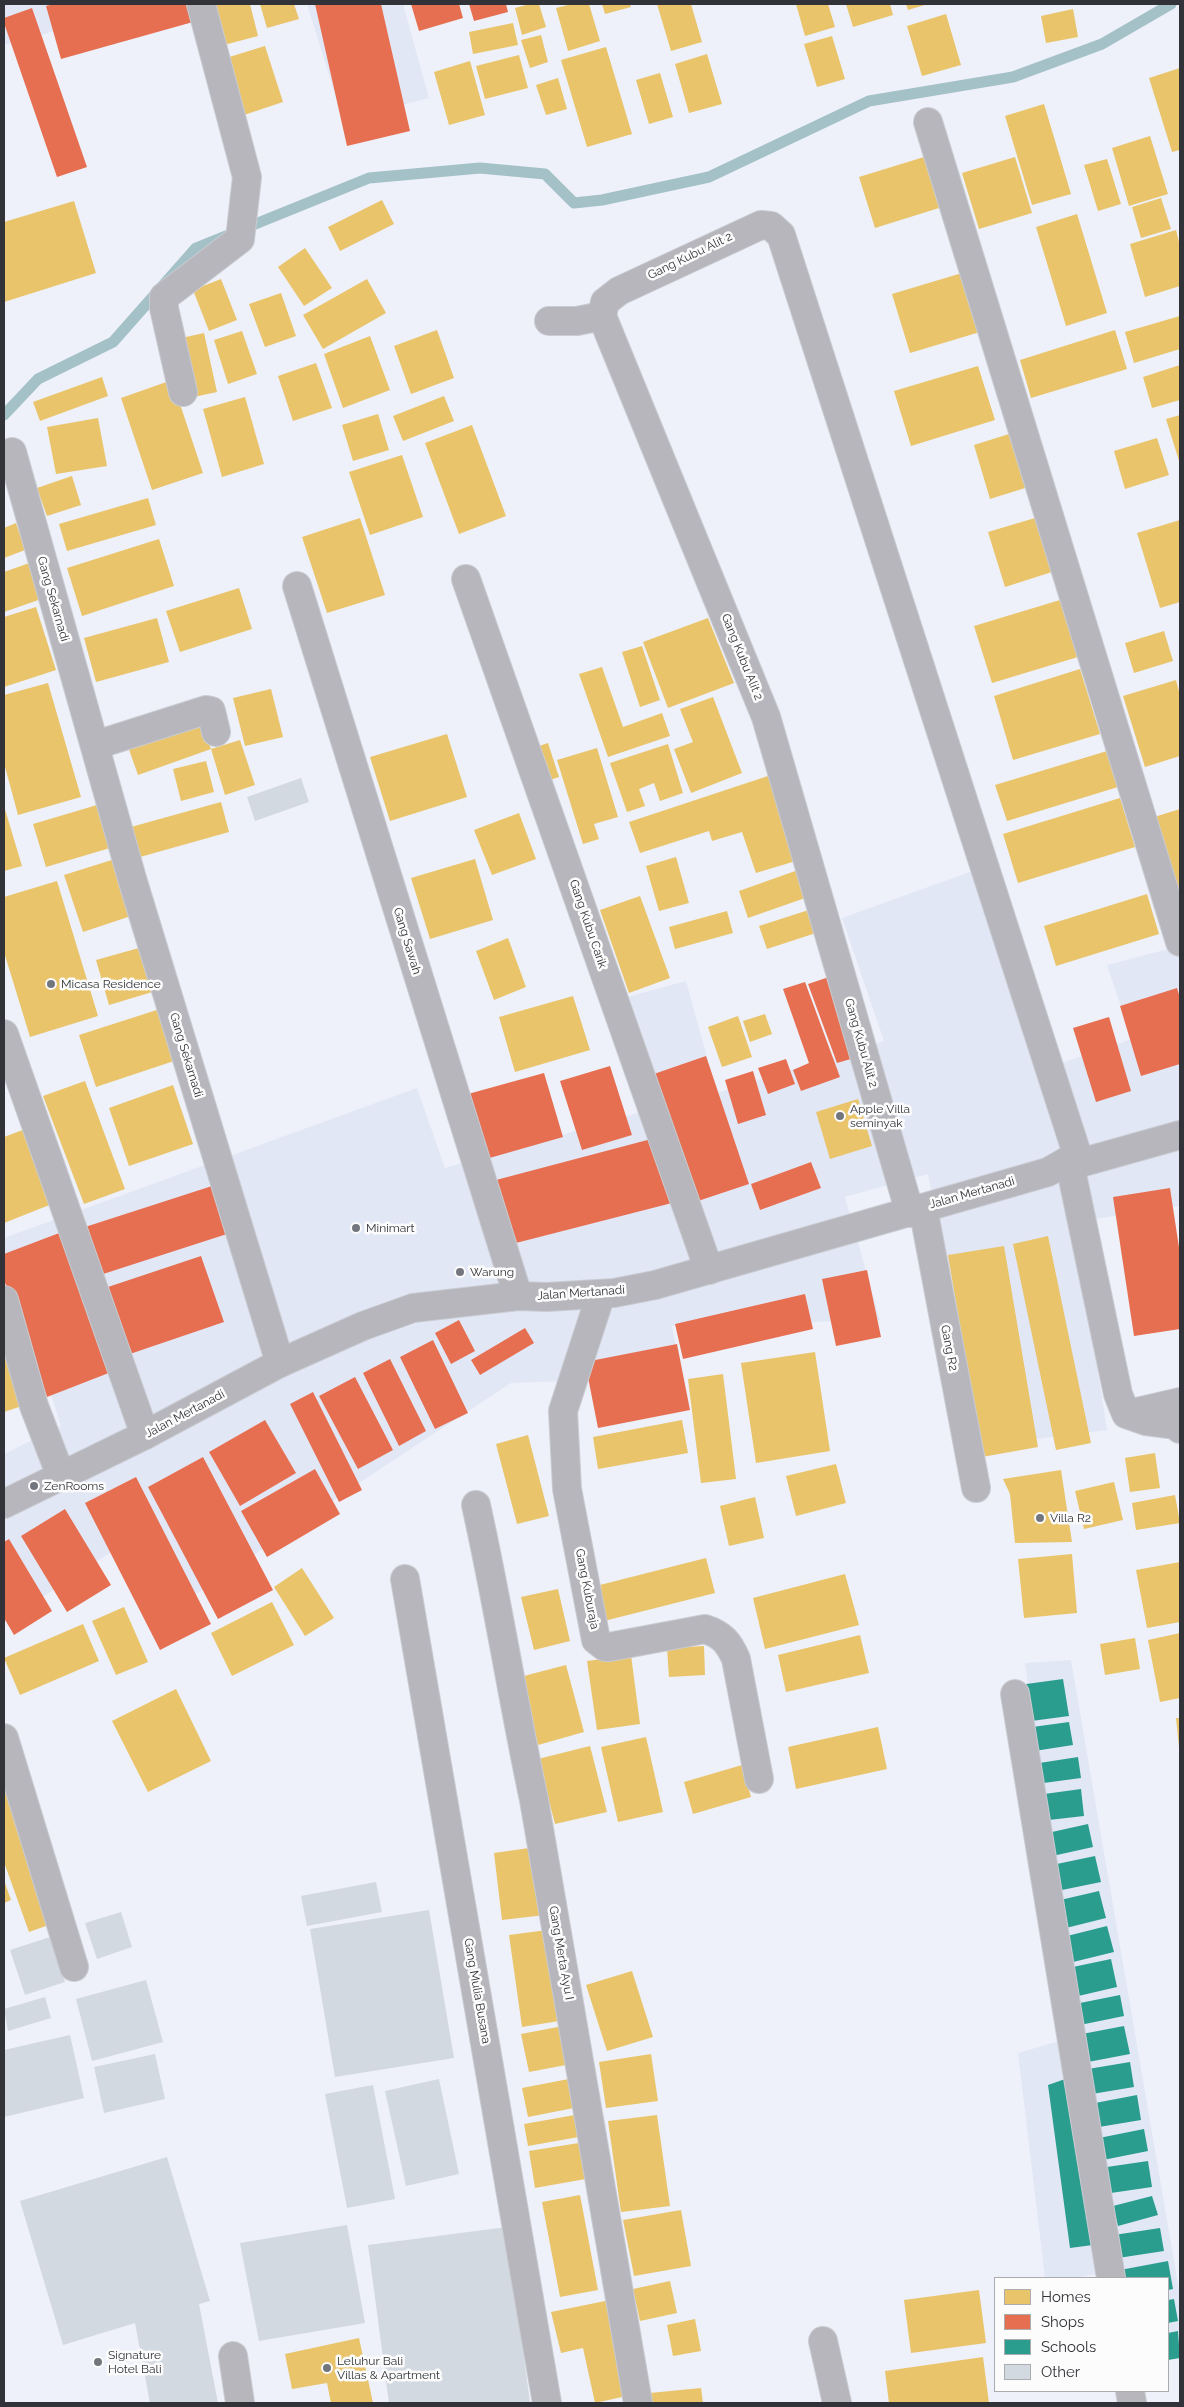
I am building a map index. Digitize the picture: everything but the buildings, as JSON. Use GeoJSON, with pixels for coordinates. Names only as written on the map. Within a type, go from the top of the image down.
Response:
{"type":"FeatureCollection","features":[{"type":"Feature","properties":{"kind":"street"},"geometry":{"type":"LineString","coordinates":[[183,392],[164,308],[164,297],[240,239],[248,177],[201,4]]}},
{"type":"Feature","properties":{"kind":"street"},"geometry":{"type":"LineString","coordinates":[[928,122],[1180,942]]}},
{"type":"Feature","properties":{"kind":"street","name":"Gang Kubu Alit 2"},"geometry":{"type":"LineString","coordinates":[[917,1210],[766,717],[602,316],[604,302],[619,291],[761,224],[771,226],[781,235],[1075,1161]]}},
{"type":"Feature","properties":{"kind":"street"},"geometry":{"type":"LineString","coordinates":[[550,320],[576,321],[602,316]]}},
{"type":"Feature","properties":{"kind":"street","name":"Gang Sekarnadi"},"geometry":{"type":"LineString","coordinates":[[12,452],[133,882],[280,1363]]}},
{"type":"Feature","properties":{"kind":"street","name":"Gang Kubu Carik"},"geometry":{"type":"LineString","coordinates":[[466,579],[709,1270]]}},
{"type":"Feature","properties":{"kind":"street","name":"Gang Sawah"},"geometry":{"type":"LineString","coordinates":[[297,586],[518,1296]]}},
{"type":"Feature","properties":{"kind":"street"},"geometry":{"type":"LineString","coordinates":[[96,746],[209,710],[211,711],[216,732]]}},
{"type":"Feature","properties":{"kind":"street"},"geometry":{"type":"LineString","coordinates":[[4,1034],[145,1436]]}},
{"type":"Feature","properties":{"kind":"street","name":"Jalan Mertanadi"},"geometry":{"type":"LineString","coordinates":[[4,1504],[145,1436],[280,1363],[364,1326],[413,1308],[518,1296],[547,1297],[600,1294],[655,1285],[1048,1172],[1075,1161],[1180,1135]]}},
{"type":"Feature","properties":{"kind":"street"},"geometry":{"type":"LineString","coordinates":[[1075,1161],[1118,1394],[1126,1414],[1146,1421],[1177,1425],[1180,1428]]}},
{"type":"Feature","properties":{"kind":"street","name":"Gang R2"},"geometry":{"type":"LineString","coordinates":[[917,1210],[976,1488]]}},
{"type":"Feature","properties":{"kind":"street","name":"Gang Kuburaja"},"geometry":{"type":"LineString","coordinates":[[600,1294],[563,1411],[567,1488],[596,1640],[605,1648],[705,1629],[720,1634],[729,1644],[736,1659],[759,1779]]}},
{"type":"Feature","properties":{"kind":"street"},"geometry":{"type":"LineString","coordinates":[[4,1300],[34,1406],[61,1476]]}},
{"type":"Feature","properties":{"kind":"street"},"geometry":{"type":"LineString","coordinates":[[1126,1414],[1180,1402]]}},
{"type":"Feature","properties":{"kind":"street","name":"Gang Merta Ayu I"},"geometry":{"type":"LineString","coordinates":[[476,1505],[489,1565],[513,1703],[534,1800],[638,2403]]}},
{"type":"Feature","properties":{"kind":"street","name":"Gang Mulia Busana"},"geometry":{"type":"LineString","coordinates":[[405,1579],[547,2403]]}},
{"type":"Feature","properties":{"kind":"street"},"geometry":{"type":"LineString","coordinates":[[1015,1694],[1111,2277]]}},
{"type":"Feature","properties":{"kind":"street"},"geometry":{"type":"LineString","coordinates":[[4,1738],[74,1967]]}},
{"type":"Feature","properties":{"kind":"street"},"geometry":{"type":"LineString","coordinates":[[823,2341],[837,2403]]}},
{"type":"Feature","properties":{"kind":"street"},"geometry":{"type":"LineString","coordinates":[[233,2356],[240,2403]]}},
{"type":"Feature","properties":{"kind":"shaded area"},"geometry":{"type":"Polygon","coordinates":[[[4,4],[153,4],[4,45],[4,4]]]}},
{"type":"Feature","properties":{"kind":"shaded area"},"geometry":{"type":"Polygon","coordinates":[[[307,4],[403,4],[429,98],[343,120],[307,4]]]}},
{"type":"Feature","properties":{"kind":"shaded area"},"geometry":{"type":"Polygon","coordinates":[[[978,869],[1044,1069],[1132,1039],[1107,965],[1180,946],[1180,1206],[1075,1222],[1107,1430],[982,1446],[928,1174],[845,1197],[880,1320],[672,1326],[682,1377],[511,1383],[374,1473],[151,1625],[114,1550],[4,1623],[4,1454],[61,1426],[4,1248],[4,1238],[417,1088],[445,1168],[652,1109],[609,1002],[686,981],[717,1093],[884,1041],[842,918],[978,869]]]}},
{"type":"Feature","properties":{"kind":"shaded area"},"geometry":{"type":"Polygon","coordinates":[[[1071,1660],[1180,2296],[1180,2332],[1169,2335],[1169,2277],[1121,2277],[1119,2270],[1080,2277],[1045,2277],[1018,2053],[1077,2036],[1025,1663],[1071,1660]]]}},
{"type":"Feature","properties":{"kind":"waterway"},"geometry":{"type":"LineString","coordinates":[[4,415],[38,379],[113,342],[196,248],[369,178],[480,168],[545,174],[574,203],[602,200],[709,177],[869,101],[1013,77],[1102,44],[1171,4]]}},
{"type":"Feature","properties":{"kind":"place","name":"Micasa Residence"},"geometry":{"type":"Point","coordinates":[51,984]}},
{"type":"Feature","properties":{"kind":"place","name":"Apple Villa seminyak"},"geometry":{"type":"Point","coordinates":[840,1116]}},
{"type":"Feature","properties":{"kind":"place","name":"Minimart"},"geometry":{"type":"Point","coordinates":[356,1228]}},
{"type":"Feature","properties":{"kind":"place","name":"Warung"},"geometry":{"type":"Point","coordinates":[460,1272]}},
{"type":"Feature","properties":{"kind":"place","name":"ZenRooms"},"geometry":{"type":"Point","coordinates":[34,1486]}},
{"type":"Feature","properties":{"kind":"place","name":"Villa R2"},"geometry":{"type":"Point","coordinates":[1040,1518]}},
{"type":"Feature","properties":{"kind":"place","name":"Signature Hotel Bali"},"geometry":{"type":"Point","coordinates":[98,2362]}},
{"type":"Feature","properties":{"kind":"place","name":"Leluhur Bali Villas & Apartment"},"geometry":{"type":"Point","coordinates":[327,2368]}}]}
